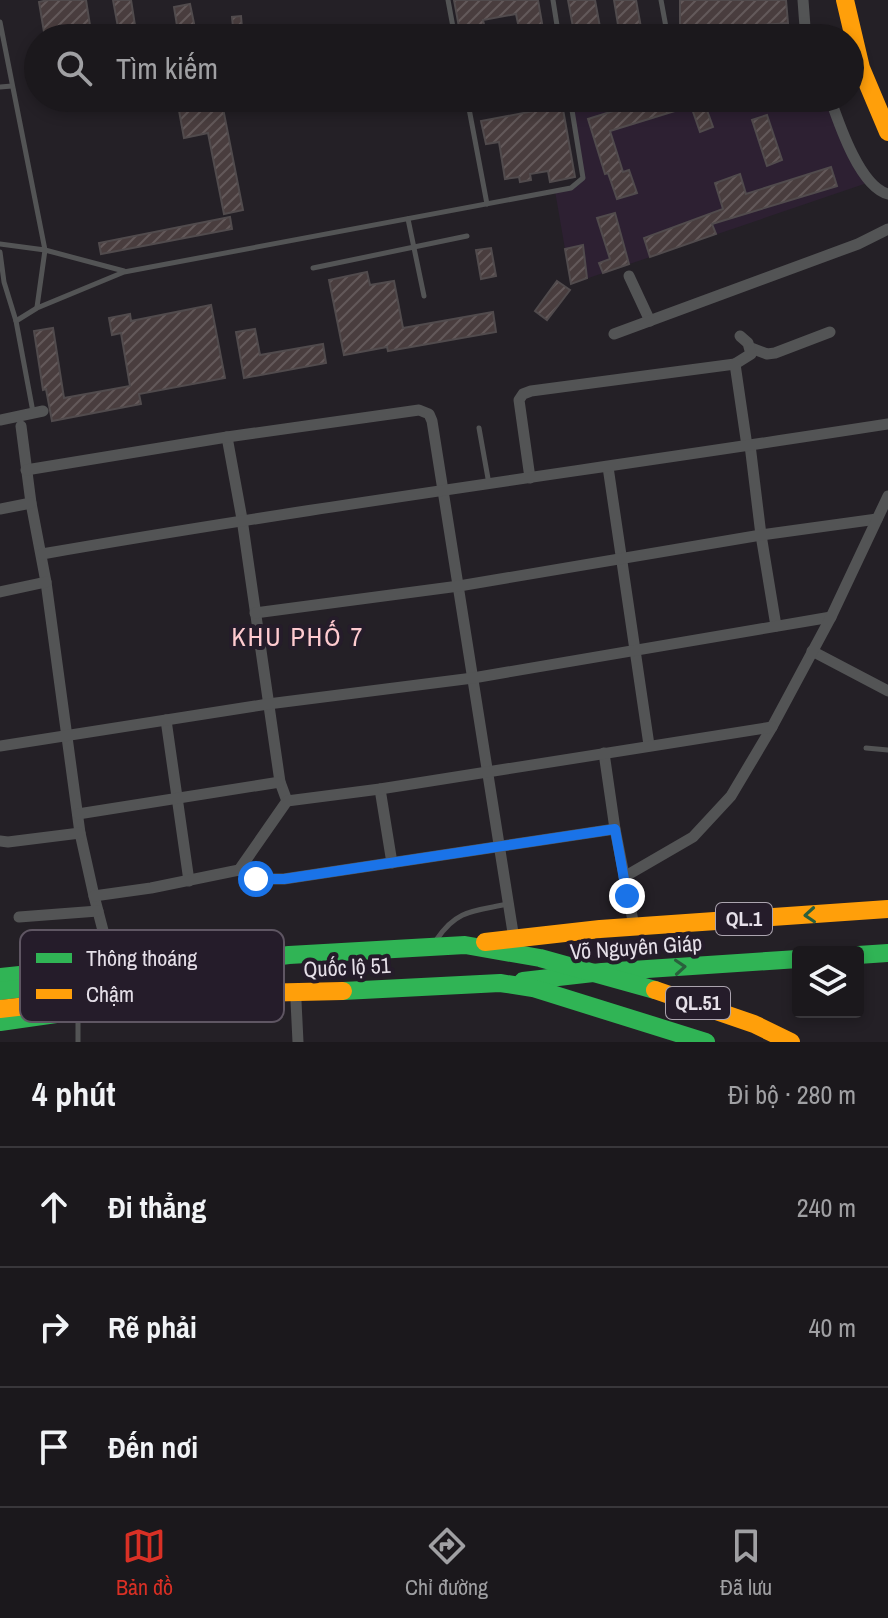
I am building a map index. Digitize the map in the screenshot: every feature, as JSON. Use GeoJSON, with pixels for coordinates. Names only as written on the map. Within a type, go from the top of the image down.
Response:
{"type":"FeatureCollection","features":[{"type":"Feature","properties":{"kind":"main road"},"geometry":{"type":"LineString","coordinates":[[845,0],[848,24]]}},
{"type":"Feature","properties":{"kind":"main road"},"geometry":{"type":"LineString","coordinates":[[864,76],[888,132]]}},
{"type":"Feature","properties":{"kind":"main road","name":"Võ Nguyên Giáp"},"geometry":{"type":"LineString","coordinates":[[465,945],[634,926],[888,909]]}},
{"type":"Feature","properties":{"kind":"main road"},"geometry":{"type":"LineString","coordinates":[[549,934],[551,978]]}},
{"type":"Feature","properties":{"kind":"main road","name":"Quốc lộ 51"},"geometry":{"type":"LineString","coordinates":[[284,948],[437,939],[465,945],[706,1042]]}},
{"type":"Feature","properties":{"kind":"main road","name":"Quốc lộ 51"},"geometry":{"type":"LineString","coordinates":[[284,956],[465,945]]}},
{"type":"Feature","properties":{"kind":"main road"},"geometry":{"type":"LineString","coordinates":[[864,955],[888,953]]}},
{"type":"Feature","properties":{"kind":"main road","name":"Võ Nguyên Giáp"},"geometry":{"type":"LineString","coordinates":[[479,990],[500,983],[595,973],[792,959]]}},
{"type":"Feature","properties":{"kind":"main road","name":"QL.51"},"geometry":{"type":"LineString","coordinates":[[595,973],[687,999],[754,1024],[791,1042]]}},
{"type":"Feature","properties":{"kind":"main road","name":"Quốc lộ 51"},"geometry":{"type":"LineString","coordinates":[[0,977],[20,975]]}},
{"type":"Feature","properties":{"kind":"main road","name":"Quốc lộ 51"},"geometry":{"type":"LineString","coordinates":[[284,1002],[479,990],[551,978]]}},
{"type":"Feature","properties":{"kind":"main road","name":"Quốc lộ 51"},"geometry":{"type":"LineString","coordinates":[[284,994],[500,983]]}},
{"type":"Feature","properties":{"kind":"main road","name":"Quốc lộ 51"},"geometry":{"type":"LineString","coordinates":[[0,991],[20,989]]}},
{"type":"Feature","properties":{"kind":"main road","name":"Quốc lộ 51"},"geometry":{"type":"LineString","coordinates":[[0,1009],[20,1007]]}},
{"type":"Feature","properties":{"kind":"main road","name":"Quốc lộ 51"},"geometry":{"type":"LineString","coordinates":[[0,1022],[20,1019]]}},
{"type":"Feature","properties":{"kind":"street"},"geometry":{"type":"LineString","coordinates":[[803,0],[806,24]]}},
{"type":"Feature","properties":{"kind":"street"},"geometry":{"type":"LineString","coordinates":[[835,112],[848,144],[873,187],[888,194]]}},
{"type":"Feature","properties":{"kind":"street"},"geometry":{"type":"LineString","coordinates":[[614,334],[858,244],[888,229]]}},
{"type":"Feature","properties":{"kind":"street"},"geometry":{"type":"LineString","coordinates":[[629,276],[650,321]]}},
{"type":"Feature","properties":{"kind":"street"},"geometry":{"type":"LineString","coordinates":[[740,336],[751,348],[767,354],[830,332]]}},
{"type":"Feature","properties":{"kind":"street"},"geometry":{"type":"LineString","coordinates":[[530,478],[519,400],[523,394],[735,364],[751,354],[751,348]]}},
{"type":"Feature","properties":{"kind":"street"},"geometry":{"type":"LineString","coordinates":[[735,364],[776,626]]}},
{"type":"Feature","properties":{"kind":"street"},"geometry":{"type":"LineString","coordinates":[[26,470],[419,410],[429,414],[514,939]]}},
{"type":"Feature","properties":{"kind":"street"},"geometry":{"type":"LineString","coordinates":[[0,420],[38,412]]}},
{"type":"Feature","properties":{"kind":"street"},"geometry":{"type":"LineString","coordinates":[[42,554],[242,519],[888,424]]}},
{"type":"Feature","properties":{"kind":"street"},"geometry":{"type":"LineString","coordinates":[[21,426],[31,503],[42,554],[80,833],[103,930]]}},
{"type":"Feature","properties":{"kind":"street"},"geometry":{"type":"LineString","coordinates":[[227,437],[280,782],[287,801]]}},
{"type":"Feature","properties":{"kind":"street"},"geometry":{"type":"LineString","coordinates":[[608,467],[649,745]]}},
{"type":"Feature","properties":{"kind":"street"},"geometry":{"type":"LineString","coordinates":[[624,877],[693,837],[731,796],[831,617],[888,496]]}},
{"type":"Feature","properties":{"kind":"street"},"geometry":{"type":"LineString","coordinates":[[0,509],[31,503]]}},
{"type":"Feature","properties":{"kind":"street"},"geometry":{"type":"LineString","coordinates":[[255,613],[459,586],[761,535],[877,519]]}},
{"type":"Feature","properties":{"kind":"street"},"geometry":{"type":"LineString","coordinates":[[0,592],[46,582]]}},
{"type":"Feature","properties":{"kind":"street"},"geometry":{"type":"LineString","coordinates":[[0,746],[268,704],[473,678],[831,617]]}},
{"type":"Feature","properties":{"kind":"street"},"geometry":{"type":"LineString","coordinates":[[812,651],[888,691]]}},
{"type":"Feature","properties":{"kind":"street"},"geometry":{"type":"LineString","coordinates":[[166,720],[189,881]]}},
{"type":"Feature","properties":{"kind":"street"},"geometry":{"type":"LineString","coordinates":[[239,870],[287,801],[772,727]]}},
{"type":"Feature","properties":{"kind":"street"},"geometry":{"type":"LineString","coordinates":[[604,753],[634,926]]}},
{"type":"Feature","properties":{"kind":"street"},"geometry":{"type":"LineString","coordinates":[[78,814],[280,782]]}},
{"type":"Feature","properties":{"kind":"street"},"geometry":{"type":"LineString","coordinates":[[380,789],[392,863]]}},
{"type":"Feature","properties":{"kind":"street"},"geometry":{"type":"LineString","coordinates":[[94,896],[239,870],[256,879],[284,879],[615,829]]}},
{"type":"Feature","properties":{"kind":"street"},"geometry":{"type":"LineString","coordinates":[[0,841],[80,833]]}},
{"type":"Feature","properties":{"kind":"street"},"geometry":{"type":"LineString","coordinates":[[19,917],[98,911]]}},
{"type":"Feature","properties":{"kind":"street"},"geometry":{"type":"LineString","coordinates":[[296,1001],[298,1042]]}},
{"type":"Feature","properties":{"kind":"lane"},"geometry":{"type":"LineString","coordinates":[[448,0],[452,24]]}},
{"type":"Feature","properties":{"kind":"lane"},"geometry":{"type":"LineString","coordinates":[[553,0],[557,24]]}},
{"type":"Feature","properties":{"kind":"lane"},"geometry":{"type":"LineString","coordinates":[[661,0],[665,24]]}},
{"type":"Feature","properties":{"kind":"lane"},"geometry":{"type":"LineString","coordinates":[[0,22],[45,250],[37,308]]}},
{"type":"Feature","properties":{"kind":"lane"},"geometry":{"type":"LineString","coordinates":[[0,87],[12,86]]}},
{"type":"Feature","properties":{"kind":"lane"},"geometry":{"type":"LineString","coordinates":[[470,112],[487,204]]}},
{"type":"Feature","properties":{"kind":"lane"},"geometry":{"type":"LineString","coordinates":[[16,321],[37,308],[124,272],[578,184],[583,178],[572,112]]}},
{"type":"Feature","properties":{"kind":"lane"},"geometry":{"type":"LineString","coordinates":[[408,219],[424,296]]}},
{"type":"Feature","properties":{"kind":"lane"},"geometry":{"type":"LineString","coordinates":[[313,268],[467,236]]}},
{"type":"Feature","properties":{"kind":"lane"},"geometry":{"type":"LineString","coordinates":[[0,244],[45,250],[124,272]]}},
{"type":"Feature","properties":{"kind":"lane"},"geometry":{"type":"LineString","coordinates":[[0,252],[4,282],[38,412]]}},
{"type":"Feature","properties":{"kind":"lane"},"geometry":{"type":"LineString","coordinates":[[479,428],[489,485]]}},
{"type":"Feature","properties":{"kind":"lane"},"geometry":{"type":"LineString","coordinates":[[866,748],[888,750]]}},
{"type":"Feature","properties":{"kind":"lane"},"geometry":{"type":"LineString","coordinates":[[437,939],[452,919],[462,914],[509,904]]}},
{"type":"Feature","properties":{"kind":"lane"},"geometry":{"type":"LineString","coordinates":[[77,1022],[78,1042]]}},
{"type":"Feature","properties":{"kind":"shaded area"},"geometry":{"type":"Polygon","coordinates":[[[572,112],[833,112],[867,183],[571,284],[555,191],[571,188],[583,178],[572,112]]]}},
{"type":"Feature","properties":{"kind":"building"},"geometry":{"type":"Polygon","coordinates":[[[86,0],[90,24],[43,24],[39,2],[86,0]]]}},
{"type":"Feature","properties":{"kind":"building"},"geometry":{"type":"Polygon","coordinates":[[[113,0],[131,0],[135,24],[117,24],[113,0]]]}},
{"type":"Feature","properties":{"kind":"building"},"geometry":{"type":"Polygon","coordinates":[[[454,0],[538,0],[542,24],[518,24],[516,14],[483,20],[484,24],[458,24],[454,0]]]}},
{"type":"Feature","properties":{"kind":"building"},"geometry":{"type":"Polygon","coordinates":[[[568,0],[595,0],[599,24],[572,24],[568,0]]]}},
{"type":"Feature","properties":{"kind":"building"},"geometry":{"type":"Polygon","coordinates":[[[614,0],[636,0],[640,24],[618,24],[614,0]]]}},
{"type":"Feature","properties":{"kind":"building"},"geometry":{"type":"Polygon","coordinates":[[[680,0],[786,0],[788,23],[680,24],[680,0]]]}},
{"type":"Feature","properties":{"kind":"building"},"geometry":{"type":"Polygon","coordinates":[[[190,4],[194,24],[177,24],[174,7],[190,4]]]}},
{"type":"Feature","properties":{"kind":"building"},"geometry":{"type":"Polygon","coordinates":[[[241,16],[242,24],[233,24],[232,17],[241,16]]]}},
{"type":"Feature","properties":{"kind":"building"},"geometry":{"type":"Polygon","coordinates":[[[179,112],[224,112],[243,210],[224,214],[208,133],[184,138],[179,112]]]}},
{"type":"Feature","properties":{"kind":"building"},"geometry":{"type":"Polygon","coordinates":[[[529,112],[563,112],[575,177],[550,182],[548,171],[530,174],[531,180],[520,182],[519,177],[505,179],[499,142],[486,144],[481,121],[529,112]]]}},
{"type":"Feature","properties":{"kind":"building"},"geometry":{"type":"Polygon","coordinates":[[[610,112],[672,112],[610,131],[623,172],[629,170],[637,193],[617,199],[608,173],[605,174],[588,119],[610,112]]]}},
{"type":"Feature","properties":{"kind":"building"},"geometry":{"type":"Polygon","coordinates":[[[693,112],[708,112],[713,127],[700,132],[693,112]]]}},
{"type":"Feature","properties":{"kind":"building"},"geometry":{"type":"Polygon","coordinates":[[[767,115],[782,160],[767,166],[752,120],[767,115]]]}},
{"type":"Feature","properties":{"kind":"building"},"geometry":{"type":"Polygon","coordinates":[[[831,167],[837,186],[712,224],[716,234],[650,257],[644,238],[723,209],[715,183],[740,174],[746,194],[831,167]]]}},
{"type":"Feature","properties":{"kind":"building"},"geometry":{"type":"Polygon","coordinates":[[[615,213],[629,264],[603,273],[599,263],[610,259],[597,218],[615,213]]]}},
{"type":"Feature","properties":{"kind":"building"},"geometry":{"type":"Polygon","coordinates":[[[230,217],[232,229],[101,254],[99,243],[230,217]]]}},
{"type":"Feature","properties":{"kind":"building"},"geometry":{"type":"Polygon","coordinates":[[[583,245],[587,278],[571,284],[565,249],[583,245]]]}},
{"type":"Feature","properties":{"kind":"building"},"geometry":{"type":"Polygon","coordinates":[[[491,248],[496,276],[481,279],[476,250],[491,248]]]}},
{"type":"Feature","properties":{"kind":"building"},"geometry":{"type":"Polygon","coordinates":[[[367,272],[370,285],[394,281],[403,328],[493,312],[496,332],[388,351],[387,347],[344,355],[329,280],[367,272]]]}},
{"type":"Feature","properties":{"kind":"building"},"geometry":{"type":"Polygon","coordinates":[[[557,281],[570,290],[547,320],[535,311],[557,281]]]}},
{"type":"Feature","properties":{"kind":"building"},"geometry":{"type":"Polygon","coordinates":[[[211,305],[225,378],[139,394],[141,404],[52,421],[46,389],[43,390],[34,331],[53,328],[64,398],[130,386],[121,333],[112,335],[109,318],[130,314],[131,321],[211,305]]]}},
{"type":"Feature","properties":{"kind":"building"},"geometry":{"type":"Polygon","coordinates":[[[255,329],[260,355],[323,344],[326,363],[244,378],[236,332],[255,329]]]}},
{"type":"Feature","properties":{"kind":"traffic: fast"},"geometry":{"type":"LineString","coordinates":[[284,956],[465,945],[540,958],[655,990]]}},
{"type":"Feature","properties":{"kind":"traffic: fast"},"geometry":{"type":"LineString","coordinates":[[864,955],[888,953]]}},
{"type":"Feature","properties":{"kind":"traffic: fast"},"geometry":{"type":"LineString","coordinates":[[523,981],[602,972],[792,959]]}},
{"type":"Feature","properties":{"kind":"traffic: fast"},"geometry":{"type":"LineString","coordinates":[[0,977],[20,975]]}},
{"type":"Feature","properties":{"kind":"traffic: fast"},"geometry":{"type":"LineString","coordinates":[[343,991],[500,983],[533,988],[706,1042]]}},
{"type":"Feature","properties":{"kind":"traffic: fast"},"geometry":{"type":"LineString","coordinates":[[0,991],[20,989]]}},
{"type":"Feature","properties":{"kind":"traffic: fast"},"geometry":{"type":"LineString","coordinates":[[0,1022],[20,1019]]}},
{"type":"Feature","properties":{"kind":"traffic: slow"},"geometry":{"type":"LineString","coordinates":[[845,0],[851,24]]}},
{"type":"Feature","properties":{"kind":"traffic: slow"},"geometry":{"type":"LineString","coordinates":[[864,75],[888,132]]}},
{"type":"Feature","properties":{"kind":"traffic: slow"},"geometry":{"type":"LineString","coordinates":[[485,942],[600,929],[888,909]]}},
{"type":"Feature","properties":{"kind":"traffic: slow"},"geometry":{"type":"LineString","coordinates":[[655,990],[754,1024],[791,1042]]}},
{"type":"Feature","properties":{"kind":"traffic: slow"},"geometry":{"type":"LineString","coordinates":[[284,992],[343,991]]}},
{"type":"Feature","properties":{"kind":"traffic: slow"},"geometry":{"type":"LineString","coordinates":[[0,1009],[20,1007]]}},
{"type":"Feature","properties":{"kind":"district","name":"KHU PHỐ 7"},"geometry":{"type":"Point","coordinates":[298,637]}},
{"type":"Feature","properties":{"kind":"route"},"geometry":{"type":"LineString","coordinates":[[256,879],[284,879],[615,829],[627,896]]}}]}
